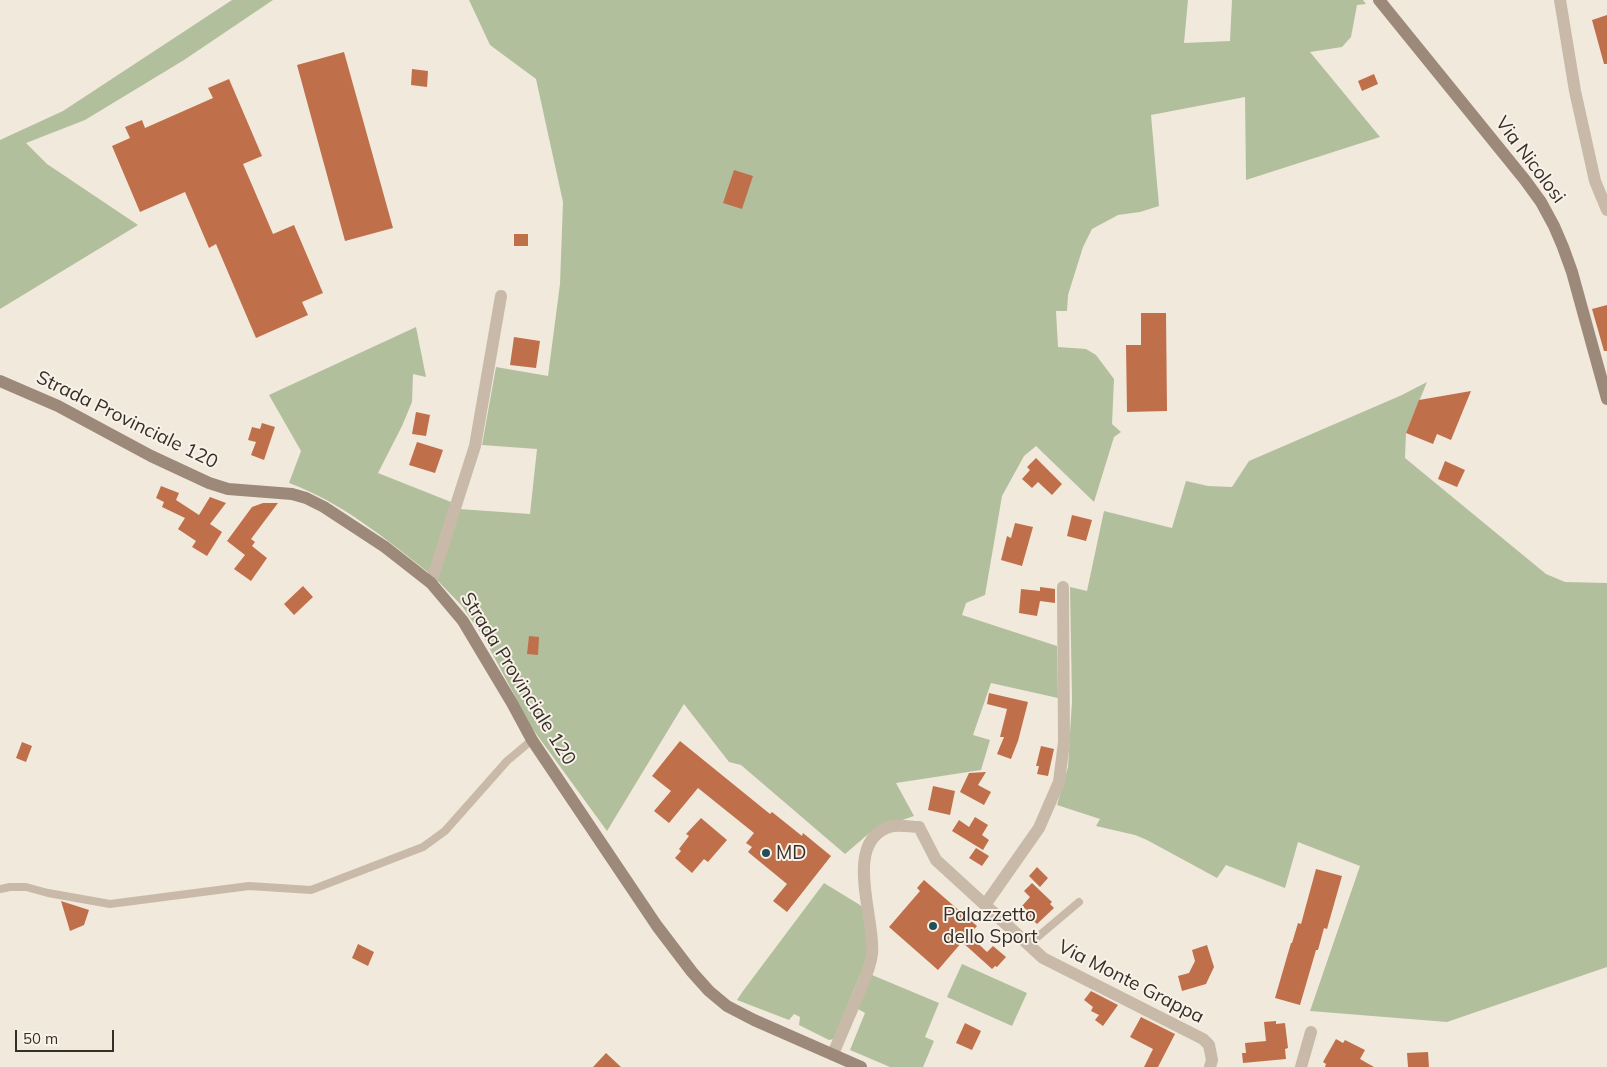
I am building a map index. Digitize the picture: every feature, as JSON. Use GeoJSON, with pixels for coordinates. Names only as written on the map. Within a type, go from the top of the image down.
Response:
{"type":"FeatureCollection","features":[{"type":"Feature","properties":{"kind":"street","name":"Via Nicolosi"},"geometry":{"type":"LineString","coordinates":[[1379,0],[1541,202],[1554,226],[1572,272],[1607,400]]}},
{"type":"Feature","properties":{"kind":"street"},"geometry":{"type":"LineString","coordinates":[[1560,0],[1575,91],[1595,181],[1607,210]]}},
{"type":"Feature","properties":{"kind":"street"},"geometry":{"type":"LineString","coordinates":[[431,583],[475,446],[501,296]]}},
{"type":"Feature","properties":{"kind":"street","name":"Strada Provinciale 120"},"geometry":{"type":"LineString","coordinates":[[0,381],[58,406],[151,456],[209,483],[228,489],[292,494],[312,501],[385,547],[431,583],[464,621],[532,740],[656,926],[708,991],[727,1006],[754,1020],[861,1067]]}},
{"type":"Feature","properties":{"kind":"street"},"geometry":{"type":"LineString","coordinates":[[985,905],[1039,828],[1059,782],[1064,742],[1064,587]]}},
{"type":"Feature","properties":{"kind":"street","name":"Via Monte Grappa"},"geometry":{"type":"LineString","coordinates":[[833,1054],[869,969],[872,953],[872,936],[863,867],[866,852],[872,840],[880,832],[890,827],[919,827],[936,860],[1043,958],[1203,1040],[1209,1045],[1212,1060],[1210,1067]]}},
{"type":"Feature","properties":{"kind":"street"},"geometry":{"type":"LineString","coordinates":[[1300,1067],[1311,1032]]}},
{"type":"Feature","properties":{"kind":"lane"},"geometry":{"type":"LineString","coordinates":[[0,889],[26,887],[48,893],[110,904],[250,886],[311,890],[423,847],[434,840],[507,761],[532,740]]}},
{"type":"Feature","properties":{"kind":"lane"},"geometry":{"type":"LineString","coordinates":[[1028,945],[1079,902]]}},
{"type":"Feature","properties":{"kind":"green space"},"geometry":{"type":"Polygon","coordinates":[[[232,0],[273,0],[184,60],[85,120],[26,143],[47,164],[138,225],[0,309],[0,140],[63,111],[232,0]]]}},
{"type":"Feature","properties":{"kind":"green space"},"geometry":{"type":"Polygon","coordinates":[[[469,0],[1188,0],[1184,43],[1230,41],[1232,0],[1363,0],[1366,4],[1357,5],[1351,37],[1342,47],[1310,52],[1380,137],[1246,180],[1245,97],[1151,115],[1159,206],[1140,212],[1118,215],[1092,229],[1083,247],[1068,295],[1067,311],[1056,311],[1058,347],[1086,349],[1096,355],[1114,379],[1112,424],[1121,432],[1114,437],[1094,502],[1036,446],[1024,456],[1002,496],[985,595],[966,603],[962,615],[1057,646],[1058,698],[991,683],[973,735],[990,740],[981,770],[896,783],[914,816],[873,830],[845,854],[741,765],[729,762],[684,704],[607,831],[532,728],[484,638],[462,606],[437,580],[459,509],[530,514],[537,449],[482,445],[496,367],[548,376],[560,284],[563,202],[536,79],[490,45],[469,0]]]}},
{"type":"Feature","properties":{"kind":"green space"},"geometry":{"type":"Polygon","coordinates":[[[416,327],[426,377],[413,374],[412,402],[378,473],[451,502],[429,573],[345,511],[327,500],[289,483],[301,451],[269,395],[416,327]]]}},
{"type":"Feature","properties":{"kind":"green space"},"geometry":{"type":"Polygon","coordinates":[[[1427,382],[1406,433],[1405,458],[1546,574],[1565,582],[1607,583],[1607,967],[1447,1022],[1310,1011],[1360,866],[1298,842],[1285,888],[1226,865],[1217,878],[1147,840],[1135,835],[1096,826],[1100,819],[1057,805],[1068,767],[1072,701],[1070,587],[1087,591],[1104,511],[1172,528],[1186,481],[1208,486],[1232,487],[1249,461],[1402,395],[1427,382]]]}},
{"type":"Feature","properties":{"kind":"green space"},"geometry":{"type":"Polygon","coordinates":[[[824,883],[860,905],[863,909],[867,944],[867,958],[834,1039],[829,1040],[799,1025],[800,1017],[794,1014],[789,1020],[737,1000],[824,883]]]}},
{"type":"Feature","properties":{"kind":"green space"},"geometry":{"type":"Polygon","coordinates":[[[962,964],[1027,993],[1012,1026],[947,997],[962,964]]]}},
{"type":"Feature","properties":{"kind":"green space"},"geometry":{"type":"Polygon","coordinates":[[[872,975],[939,1003],[925,1037],[934,1041],[923,1067],[890,1067],[850,1050],[865,1013],[858,1009],[872,975]]]}},
{"type":"Feature","properties":{"kind":"building"},"geometry":{"type":"Polygon","coordinates":[[[1607,15],[1607,64],[1604,64],[1592,20],[1607,15]]]}},
{"type":"Feature","properties":{"kind":"building"},"geometry":{"type":"Polygon","coordinates":[[[344,52],[393,228],[345,241],[297,65],[344,52]]]}},
{"type":"Feature","properties":{"kind":"building"},"geometry":{"type":"Polygon","coordinates":[[[412,69],[428,71],[427,87],[411,85],[412,69]]]}},
{"type":"Feature","properties":{"kind":"building"},"geometry":{"type":"Polygon","coordinates":[[[1374,74],[1378,84],[1362,91],[1358,81],[1374,74]]]}},
{"type":"Feature","properties":{"kind":"building"},"geometry":{"type":"Polygon","coordinates":[[[229,79],[262,156],[243,164],[273,234],[294,225],[323,293],[302,302],[308,315],[256,338],[216,244],[209,248],[185,192],[140,212],[112,146],[130,138],[125,127],[142,120],[145,128],[213,98],[208,88],[229,79]]]}},
{"type":"Feature","properties":{"kind":"building"},"geometry":{"type":"Polygon","coordinates":[[[734,170],[753,176],[742,209],[723,203],[734,170]]]}},
{"type":"Feature","properties":{"kind":"building"},"geometry":{"type":"Polygon","coordinates":[[[514,234],[528,234],[528,246],[514,246],[514,234]]]}},
{"type":"Feature","properties":{"kind":"building"},"geometry":{"type":"Polygon","coordinates":[[[1607,305],[1607,351],[1604,351],[1592,309],[1607,305]]]}},
{"type":"Feature","properties":{"kind":"building"},"geometry":{"type":"Polygon","coordinates":[[[1141,313],[1166,313],[1167,411],[1127,412],[1126,345],[1141,345],[1141,313]]]}},
{"type":"Feature","properties":{"kind":"building"},"geometry":{"type":"Polygon","coordinates":[[[514,337],[540,341],[536,368],[510,365],[514,337]]]}},
{"type":"Feature","properties":{"kind":"building"},"geometry":{"type":"Polygon","coordinates":[[[1471,391],[1451,440],[1437,434],[1433,444],[1406,433],[1419,400],[1471,391]]]}},
{"type":"Feature","properties":{"kind":"building"},"geometry":{"type":"Polygon","coordinates":[[[416,412],[430,415],[426,436],[412,434],[416,412]]]}},
{"type":"Feature","properties":{"kind":"building"},"geometry":{"type":"Polygon","coordinates":[[[262,423],[275,427],[264,460],[251,455],[256,442],[248,440],[252,427],[260,429],[262,423]]]}},
{"type":"Feature","properties":{"kind":"building"},"geometry":{"type":"Polygon","coordinates":[[[417,442],[443,450],[435,473],[409,465],[417,442]]]}},
{"type":"Feature","properties":{"kind":"building"},"geometry":{"type":"Polygon","coordinates":[[[1036,458],[1062,484],[1052,495],[1038,482],[1032,488],[1022,479],[1030,470],[1027,467],[1036,458]]]}},
{"type":"Feature","properties":{"kind":"building"},"geometry":{"type":"Polygon","coordinates":[[[1445,461],[1465,470],[1457,487],[1438,479],[1445,461]]]}},
{"type":"Feature","properties":{"kind":"building"},"geometry":{"type":"Polygon","coordinates":[[[161,486],[179,493],[176,500],[199,515],[210,497],[226,503],[210,524],[222,532],[207,556],[192,547],[196,541],[178,529],[185,518],[162,507],[164,502],[156,498],[161,486]]]}},
{"type":"Feature","properties":{"kind":"building"},"geometry":{"type":"Polygon","coordinates":[[[263,503],[278,503],[251,539],[255,542],[252,546],[267,558],[251,581],[234,569],[245,555],[227,541],[252,507],[263,503]]]}},
{"type":"Feature","properties":{"kind":"building"},"geometry":{"type":"Polygon","coordinates":[[[1072,515],[1092,520],[1086,541],[1067,536],[1072,515]]]}},
{"type":"Feature","properties":{"kind":"building"},"geometry":{"type":"Polygon","coordinates":[[[1015,523],[1033,527],[1022,566],[1001,560],[1007,536],[1011,538],[1015,523]]]}},
{"type":"Feature","properties":{"kind":"building"},"geometry":{"type":"Polygon","coordinates":[[[303,586],[313,597],[294,615],[284,604],[303,586]]]}},
{"type":"Feature","properties":{"kind":"building"},"geometry":{"type":"Polygon","coordinates":[[[1040,587],[1055,589],[1055,603],[1040,601],[1037,616],[1019,613],[1021,589],[1040,591],[1040,587]]]}},
{"type":"Feature","properties":{"kind":"building"},"geometry":{"type":"Polygon","coordinates":[[[529,636],[539,637],[538,655],[527,654],[529,636]]]}},
{"type":"Feature","properties":{"kind":"building"},"geometry":{"type":"Polygon","coordinates":[[[989,693],[1028,702],[1018,741],[1011,759],[997,754],[1004,737],[1000,737],[1007,709],[987,704],[989,693]]]}},
{"type":"Feature","properties":{"kind":"building"},"geometry":{"type":"Polygon","coordinates":[[[680,741],[770,814],[772,812],[802,836],[803,833],[831,856],[787,912],[773,901],[787,884],[748,852],[752,847],[746,843],[754,833],[698,788],[669,823],[654,811],[671,791],[652,776],[680,741]]]}},
{"type":"Feature","properties":{"kind":"building"},"geometry":{"type":"Polygon","coordinates":[[[22,742],[32,746],[26,762],[16,758],[22,742]]]}},
{"type":"Feature","properties":{"kind":"building"},"geometry":{"type":"Polygon","coordinates":[[[1041,746],[1054,749],[1048,776],[1037,774],[1039,766],[1036,766],[1041,746]]]}},
{"type":"Feature","properties":{"kind":"building"},"geometry":{"type":"Polygon","coordinates":[[[986,772],[978,785],[991,792],[984,805],[960,792],[969,773],[986,772]]]}},
{"type":"Feature","properties":{"kind":"building"},"geometry":{"type":"Polygon","coordinates":[[[933,786],[955,791],[950,815],[928,810],[933,786]]]}},
{"type":"Feature","properties":{"kind":"building"},"geometry":{"type":"Polygon","coordinates":[[[975,817],[988,825],[982,835],[989,840],[983,850],[952,831],[959,820],[969,827],[975,817]]]}},
{"type":"Feature","properties":{"kind":"building"},"geometry":{"type":"Polygon","coordinates":[[[701,818],[727,840],[708,862],[704,859],[692,873],[675,858],[689,836],[686,834],[701,818]]]}},
{"type":"Feature","properties":{"kind":"building"},"geometry":{"type":"Polygon","coordinates":[[[976,848],[989,856],[982,866],[969,858],[976,848]]]}},
{"type":"Feature","properties":{"kind":"building"},"geometry":{"type":"Polygon","coordinates":[[[1037,867],[1048,878],[1040,887],[1029,876],[1037,867]]]}},
{"type":"Feature","properties":{"kind":"building"},"geometry":{"type":"Polygon","coordinates":[[[1316,869],[1342,876],[1327,929],[1324,928],[1318,950],[1316,950],[1300,1005],[1275,998],[1298,923],[1301,924],[1316,869]]]}},
{"type":"Feature","properties":{"kind":"building","name":"Palazzetto dello Sport"},"geometry":{"type":"Polygon","coordinates":[[[924,880],[977,926],[969,935],[987,952],[993,946],[1006,957],[997,967],[995,966],[992,969],[962,942],[938,970],[889,927],[920,891],[917,888],[924,880]]]}},
{"type":"Feature","properties":{"kind":"building"},"geometry":{"type":"Polygon","coordinates":[[[1032,883],[1052,902],[1050,904],[1054,908],[1037,924],[1022,906],[1030,897],[1024,891],[1032,883]]]}},
{"type":"Feature","properties":{"kind":"building"},"geometry":{"type":"Polygon","coordinates":[[[61,901],[89,910],[84,925],[70,931],[61,901]]]}},
{"type":"Feature","properties":{"kind":"building"},"geometry":{"type":"Polygon","coordinates":[[[358,944],[374,952],[368,966],[352,958],[358,944]]]}},
{"type":"Feature","properties":{"kind":"building"},"geometry":{"type":"Polygon","coordinates":[[[1207,945],[1214,967],[1206,984],[1182,991],[1178,976],[1189,973],[1195,961],[1192,950],[1207,945]]]}},
{"type":"Feature","properties":{"kind":"building"},"geometry":{"type":"Polygon","coordinates":[[[1091,991],[1118,1005],[1103,1026],[1095,1020],[1099,1015],[1091,1011],[1093,1007],[1084,1000],[1091,991]]]}},
{"type":"Feature","properties":{"kind":"building"},"geometry":{"type":"Polygon","coordinates":[[[1141,1017],[1175,1034],[1158,1067],[1144,1067],[1153,1049],[1130,1037],[1141,1017]]]}},
{"type":"Feature","properties":{"kind":"building"},"geometry":{"type":"Polygon","coordinates":[[[1276,1021],[1276,1024],[1285,1023],[1288,1048],[1285,1049],[1286,1059],[1243,1063],[1242,1053],[1246,1053],[1245,1043],[1266,1041],[1264,1022],[1276,1021]]]}},
{"type":"Feature","properties":{"kind":"building"},"geometry":{"type":"Polygon","coordinates":[[[965,1023],[981,1031],[972,1050],[956,1043],[965,1023]]]}},
{"type":"Feature","properties":{"kind":"building"},"geometry":{"type":"Polygon","coordinates":[[[1336,1039],[1343,1043],[1345,1040],[1365,1050],[1360,1059],[1374,1067],[1325,1067],[1326,1064],[1323,1062],[1336,1039]]]}},
{"type":"Feature","properties":{"kind":"building"},"geometry":{"type":"Polygon","coordinates":[[[1428,1052],[1429,1067],[1408,1067],[1407,1053],[1428,1052]]]}},
{"type":"Feature","properties":{"kind":"building"},"geometry":{"type":"Polygon","coordinates":[[[606,1053],[621,1067],[593,1067],[606,1053]]]}},
{"type":"Feature","properties":{"kind":"place","name":"MD"},"geometry":{"type":"Point","coordinates":[766,853]}},
{"type":"Feature","properties":{"kind":"place","name":"Palazzetto dello Sport"},"geometry":{"type":"Point","coordinates":[933,926]}}]}
